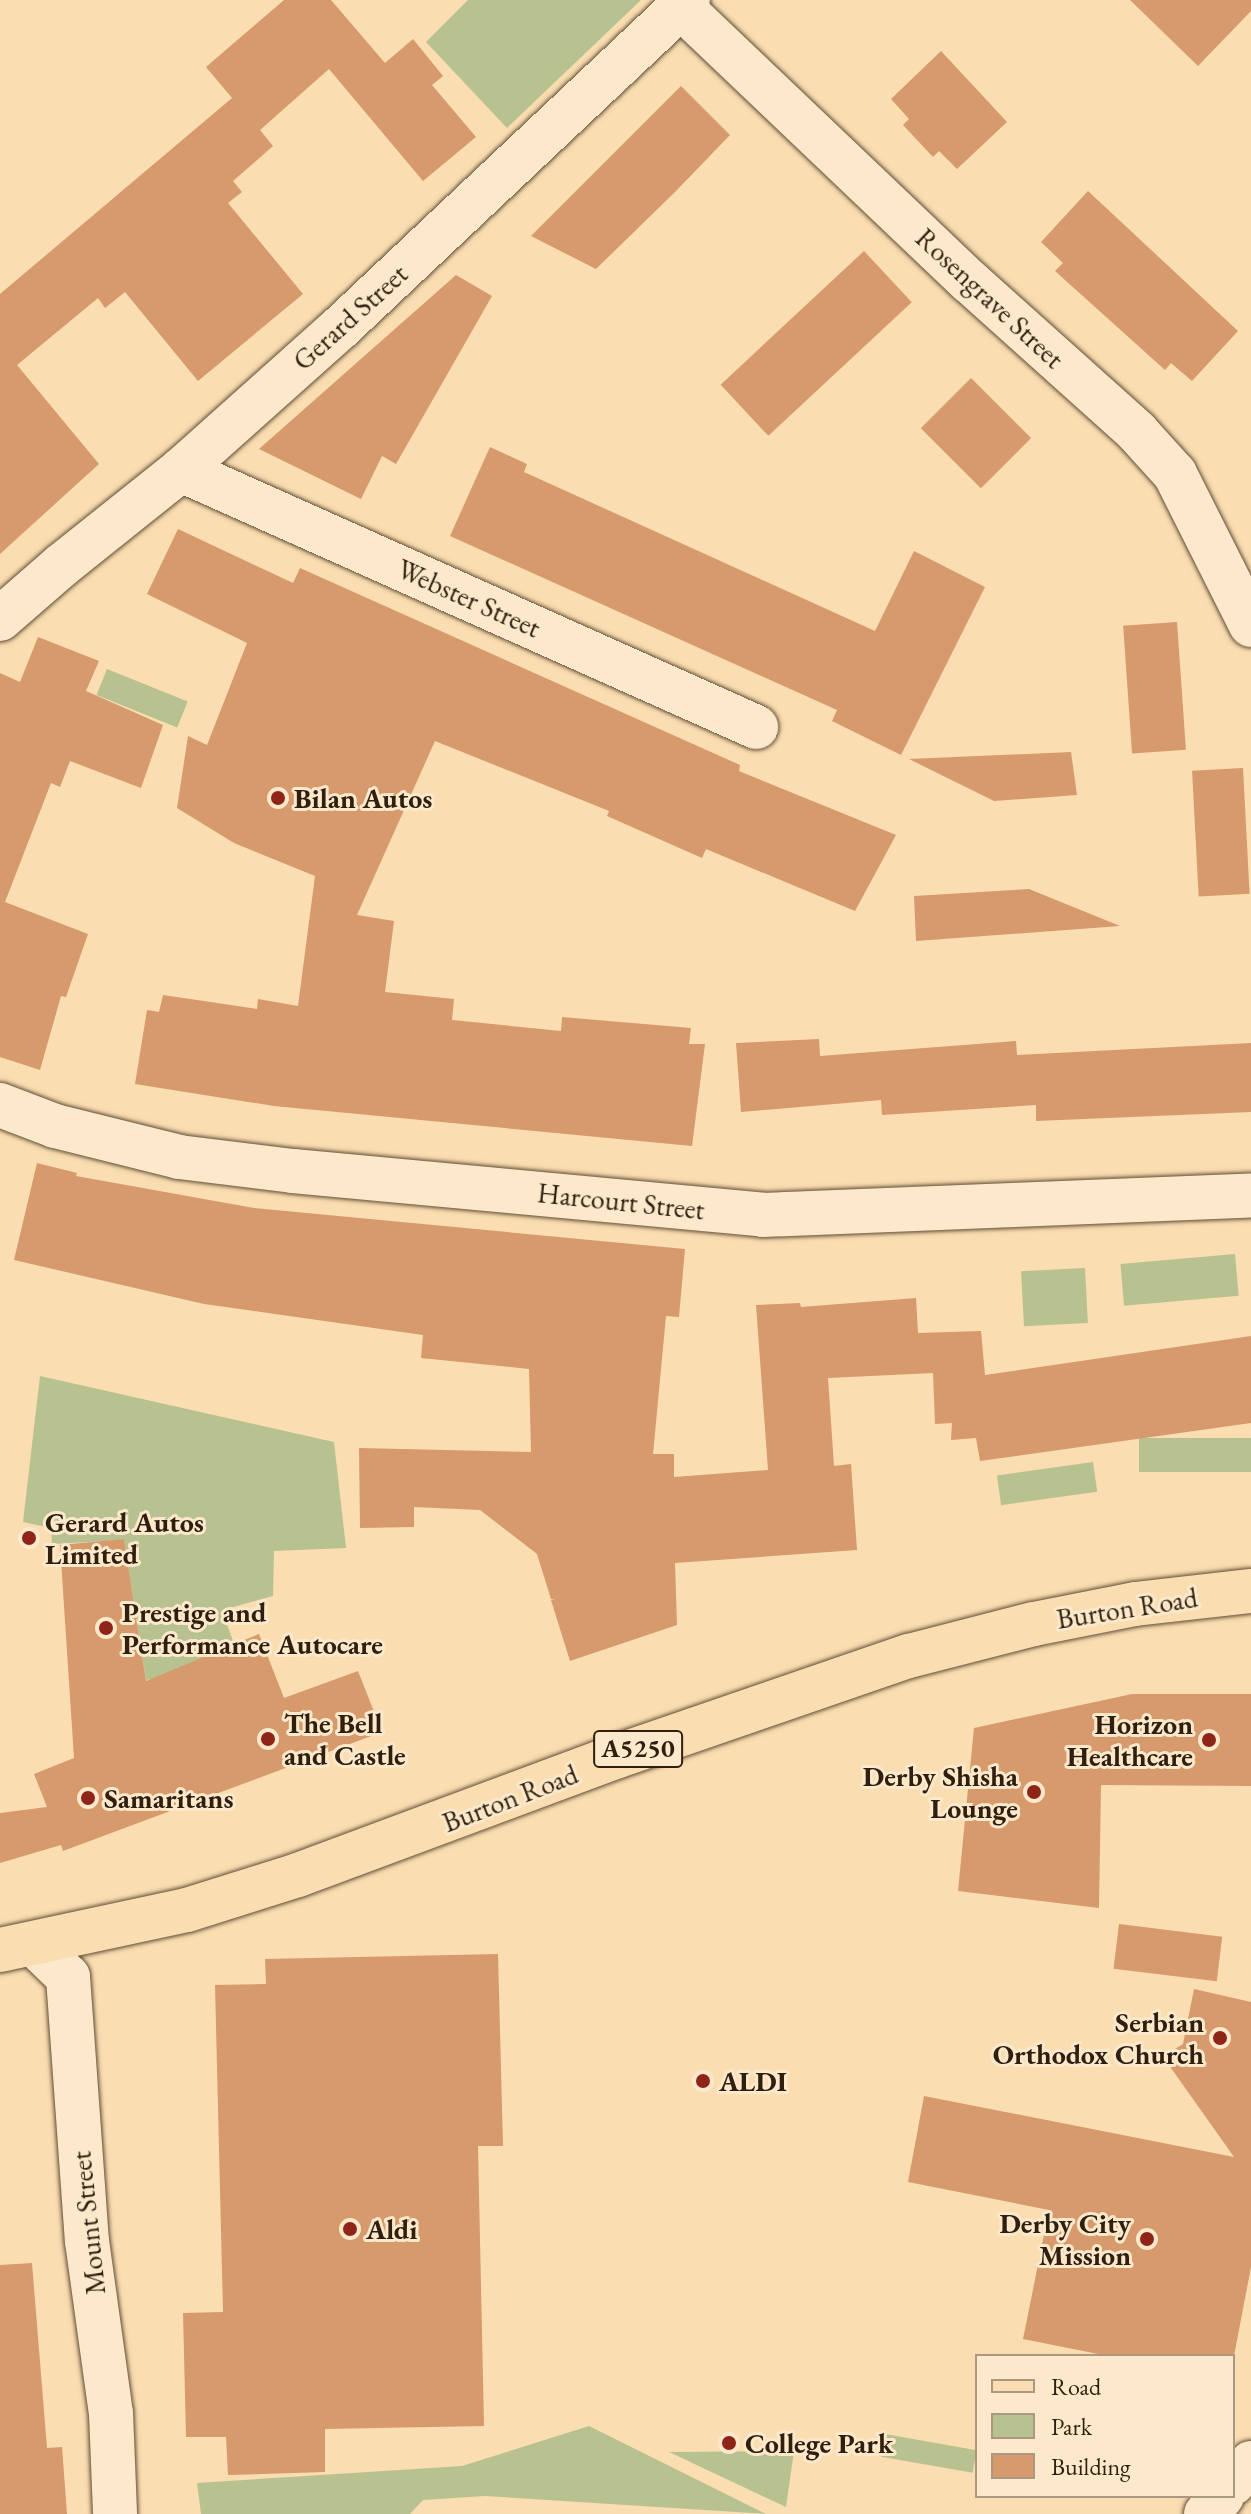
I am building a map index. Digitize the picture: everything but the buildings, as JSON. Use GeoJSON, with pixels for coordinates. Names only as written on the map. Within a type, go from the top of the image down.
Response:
{"type":"FeatureCollection","features":[{"type":"Feature","properties":{"kind":"main road","name":"Burton Road"},"geometry":{"type":"LineString","coordinates":[[17,1947],[187,1910],[298,1875],[618,1756],[909,1656],[1034,1624],[1135,1604],[1251,1591]]}},
{"type":"Feature","properties":{"kind":"street","name":"Gerard Street"},"geometry":{"type":"LineString","coordinates":[[0,619],[181,470],[396,277],[559,118],[684,4]]}},
{"type":"Feature","properties":{"kind":"street","name":"Rosengrave Street"},"geometry":{"type":"LineString","coordinates":[[684,4],[969,281],[1137,432],[1175,474],[1251,625]]}},
{"type":"Feature","properties":{"kind":"street","name":"Webster Street"},"geometry":{"type":"LineString","coordinates":[[181,470],[756,727]]}},
{"type":"Feature","properties":{"kind":"street","name":"Harcourt Street"},"geometry":{"type":"LineString","coordinates":[[0,1105],[55,1126],[179,1157],[293,1171],[763,1215],[1251,1195]]}},
{"type":"Feature","properties":{"kind":"street","name":"Mount Street"},"geometry":{"type":"LineString","coordinates":[[17,1947],[68,1977],[87,2241],[111,2413],[115,2514]]}},
{"type":"Feature","properties":{"kind":"street"},"geometry":{"type":"LineString","coordinates":[[1235,2481],[1251,2463]]}},
{"type":"Feature","properties":{"kind":"street"},"geometry":{"type":"LineString","coordinates":[[1206,2514],[1220,2498]]}},
{"type":"Feature","properties":{"kind":"green space"},"geometry":{"type":"Polygon","coordinates":[[[468,0],[641,0],[507,128],[426,42],[468,0]]]}},
{"type":"Feature","properties":{"kind":"green space"},"geometry":{"type":"Polygon","coordinates":[[[107,669],[188,702],[177,728],[97,695],[107,669]]]}},
{"type":"Feature","properties":{"kind":"green space"},"geometry":{"type":"Polygon","coordinates":[[[1235,1254],[1239,1296],[1124,1306],[1120,1264],[1235,1254]]]}},
{"type":"Feature","properties":{"kind":"green space"},"geometry":{"type":"Polygon","coordinates":[[[1085,1268],[1088,1323],[1024,1326],[1021,1271],[1085,1268]]]}},
{"type":"Feature","properties":{"kind":"green space"},"geometry":{"type":"Polygon","coordinates":[[[40,1376],[334,1442],[346,1548],[274,1551],[273,1596],[222,1610],[234,1644],[209,1654],[182,1673],[146,1680],[124,1540],[52,1544],[51,1528],[23,1522],[40,1376]]]}},
{"type":"Feature","properties":{"kind":"green space"},"geometry":{"type":"Polygon","coordinates":[[[1139,1438],[1251,1438],[1251,1472],[1139,1472],[1139,1438]]]}},
{"type":"Feature","properties":{"kind":"green space"},"geometry":{"type":"Polygon","coordinates":[[[1093,1462],[1097,1492],[1001,1505],[997,1475],[1093,1462]]]}},
{"type":"Feature","properties":{"kind":"green space"},"geometry":{"type":"Polygon","coordinates":[[[589,2426],[766,2514],[485,2496],[423,2500],[410,2514],[201,2514],[197,2483],[462,2466],[589,2426]]]}},
{"type":"Feature","properties":{"kind":"green space"},"geometry":{"type":"Polygon","coordinates":[[[885,2434],[975,2450],[973,2473],[881,2457],[885,2434]]]}},
{"type":"Feature","properties":{"kind":"green space"},"geometry":{"type":"Polygon","coordinates":[[[794,2451],[786,2507],[669,2452],[794,2451]]]}},
{"type":"Feature","properties":{"kind":"place","name":"Bilan Autos"},"geometry":{"type":"Point","coordinates":[278,798]}},
{"type":"Feature","properties":{"kind":"place","name":"Gerard Autos Limited"},"geometry":{"type":"Point","coordinates":[29,1538]}},
{"type":"Feature","properties":{"kind":"place","name":"Prestige and Performance Autocare"},"geometry":{"type":"Point","coordinates":[106,1628]}},
{"type":"Feature","properties":{"kind":"place","name":"The Bell and Castle"},"geometry":{"type":"Point","coordinates":[268,1739]}},
{"type":"Feature","properties":{"kind":"place","name":"Horizon Healthcare"},"geometry":{"type":"Point","coordinates":[1209,1740]}},
{"type":"Feature","properties":{"kind":"place","name":"Derby Shisha Lounge"},"geometry":{"type":"Point","coordinates":[1034,1792]}},
{"type":"Feature","properties":{"kind":"place","name":"Samaritans"},"geometry":{"type":"Point","coordinates":[88,1798]}},
{"type":"Feature","properties":{"kind":"place","name":"Serbian Orthodox Church"},"geometry":{"type":"Point","coordinates":[1220,2038]}},
{"type":"Feature","properties":{"kind":"place","name":"ALDI"},"geometry":{"type":"Point","coordinates":[703,2081]}},
{"type":"Feature","properties":{"kind":"place","name":"Aldi"},"geometry":{"type":"Point","coordinates":[350,2229]}},
{"type":"Feature","properties":{"kind":"place","name":"Derby City Mission"},"geometry":{"type":"Point","coordinates":[1147,2239]}},
{"type":"Feature","properties":{"kind":"place","name":"College Park"},"geometry":{"type":"Point","coordinates":[729,2443]}}]}
